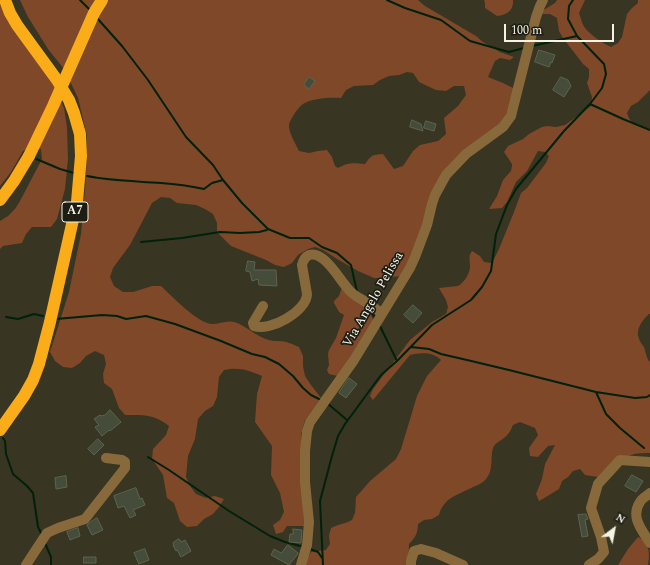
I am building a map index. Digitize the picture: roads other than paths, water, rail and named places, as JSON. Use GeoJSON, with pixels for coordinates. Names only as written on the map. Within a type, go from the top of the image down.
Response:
{"type":"FeatureCollection","features":[{"type":"Feature","properties":{"kind":"highway","name":"A7"},"geometry":{"type":"LineString","coordinates":[[0,430],[27,392],[39,364],[77,202],[81,156],[80,134],[69,100],[57,80],[17,25],[5,0]]}},
{"type":"Feature","properties":{"kind":"highway"},"geometry":{"type":"LineString","coordinates":[[0,200],[14,181],[54,106],[94,13],[102,0]]}},
{"type":"Feature","properties":{"kind":"street","name":"Via Angelo Pelissa"},"geometry":{"type":"LineString","coordinates":[[301,565],[307,545],[309,522],[305,482],[305,451],[307,431],[310,422],[354,360],[410,268],[427,224],[435,195],[446,175],[466,154],[503,127],[511,116],[536,17],[543,0]]}},
{"type":"Feature","properties":{"kind":"street"},"geometry":{"type":"LineString","coordinates":[[263,306],[253,323],[254,326],[270,325],[294,314],[307,299],[302,265],[303,260],[310,255],[314,255],[319,256],[327,262],[353,294],[382,314]]}},
{"type":"Feature","properties":{"kind":"street"},"geometry":{"type":"LineString","coordinates":[[26,565],[47,533],[86,519],[124,468],[125,462],[122,460],[106,458]]}},
{"type":"Feature","properties":{"kind":"street"},"geometry":{"type":"LineString","coordinates":[[589,565],[598,559],[604,552],[601,537],[591,508],[598,484],[620,460],[650,462]]}},
{"type":"Feature","properties":{"kind":"street"},"geometry":{"type":"LineString","coordinates":[[650,493],[641,501],[636,511],[637,522],[650,543]]}},
{"type":"Feature","properties":{"kind":"street"},"geometry":{"type":"LineString","coordinates":[[411,565],[414,551],[421,549],[436,552],[463,565]]}},
{"type":"Feature","properties":{"kind":"waterway"},"geometry":{"type":"LineString","coordinates":[[80,0],[90,10]]}},
{"type":"Feature","properties":{"kind":"waterway"},"geometry":{"type":"LineString","coordinates":[[387,0],[405,8],[441,20],[470,41],[509,52],[524,48]]}},
{"type":"Feature","properties":{"kind":"waterway"},"geometry":{"type":"LineString","coordinates":[[323,565],[320,501],[338,436],[345,424],[381,375],[397,361],[432,325],[471,300],[482,287],[491,271],[496,234],[507,205],[516,189],[564,131],[590,104],[602,88],[606,74],[604,64],[577,36],[568,19],[569,6],[573,0]]}},
{"type":"Feature","properties":{"kind":"waterway"},"geometry":{"type":"LineString","coordinates":[[97,18],[122,46],[148,80],[186,137],[213,165],[242,203],[268,229],[290,238],[309,238],[322,247],[337,253],[351,265],[357,292]]}},
{"type":"Feature","properties":{"kind":"waterway"},"geometry":{"type":"LineString","coordinates":[[532,46],[577,36]]}},
{"type":"Feature","properties":{"kind":"waterway"},"geometry":{"type":"LineString","coordinates":[[590,104],[650,130]]}},
{"type":"Feature","properties":{"kind":"waterway"},"geometry":{"type":"LineString","coordinates":[[34,158],[74,173]]}},
{"type":"Feature","properties":{"kind":"waterway"},"geometry":{"type":"LineString","coordinates":[[87,176],[115,180],[172,184],[204,189],[212,183],[223,180]]}},
{"type":"Feature","properties":{"kind":"waterway"},"geometry":{"type":"LineString","coordinates":[[141,242],[220,232],[240,233],[267,230]]}},
{"type":"Feature","properties":{"kind":"waterway"},"geometry":{"type":"LineString","coordinates":[[369,309],[376,319]]}},
{"type":"Feature","properties":{"kind":"waterway"},"geometry":{"type":"LineString","coordinates":[[6,317],[18,319],[34,314],[43,316]]}},
{"type":"Feature","properties":{"kind":"waterway"},"geometry":{"type":"LineString","coordinates":[[56,319],[102,315],[117,316],[126,319],[146,316],[175,324],[252,354],[265,357],[279,364],[311,395],[321,400]]}},
{"type":"Feature","properties":{"kind":"waterway"},"geometry":{"type":"LineString","coordinates":[[379,324],[397,361]]}},
{"type":"Feature","properties":{"kind":"waterway"},"geometry":{"type":"LineString","coordinates":[[411,347],[429,349],[441,354],[596,392],[635,398],[647,397],[650,395]]}},
{"type":"Feature","properties":{"kind":"waterway"},"geometry":{"type":"LineString","coordinates":[[596,392],[606,414],[644,448]]}},
{"type":"Feature","properties":{"kind":"waterway"},"geometry":{"type":"LineString","coordinates":[[327,403],[347,420]]}},
{"type":"Feature","properties":{"kind":"waterway"},"geometry":{"type":"LineString","coordinates":[[3,438],[5,441],[6,454],[13,474],[33,493],[38,527],[42,535]]}},
{"type":"Feature","properties":{"kind":"waterway"},"geometry":{"type":"LineString","coordinates":[[148,457],[229,511],[270,536],[304,547]]}},
{"type":"Feature","properties":{"kind":"waterway"},"geometry":{"type":"LineString","coordinates":[[45,543],[51,557],[51,565]]}},
{"type":"Feature","properties":{"kind":"waterway"},"geometry":{"type":"LineString","coordinates":[[310,549],[318,552],[322,558]]}}]}
